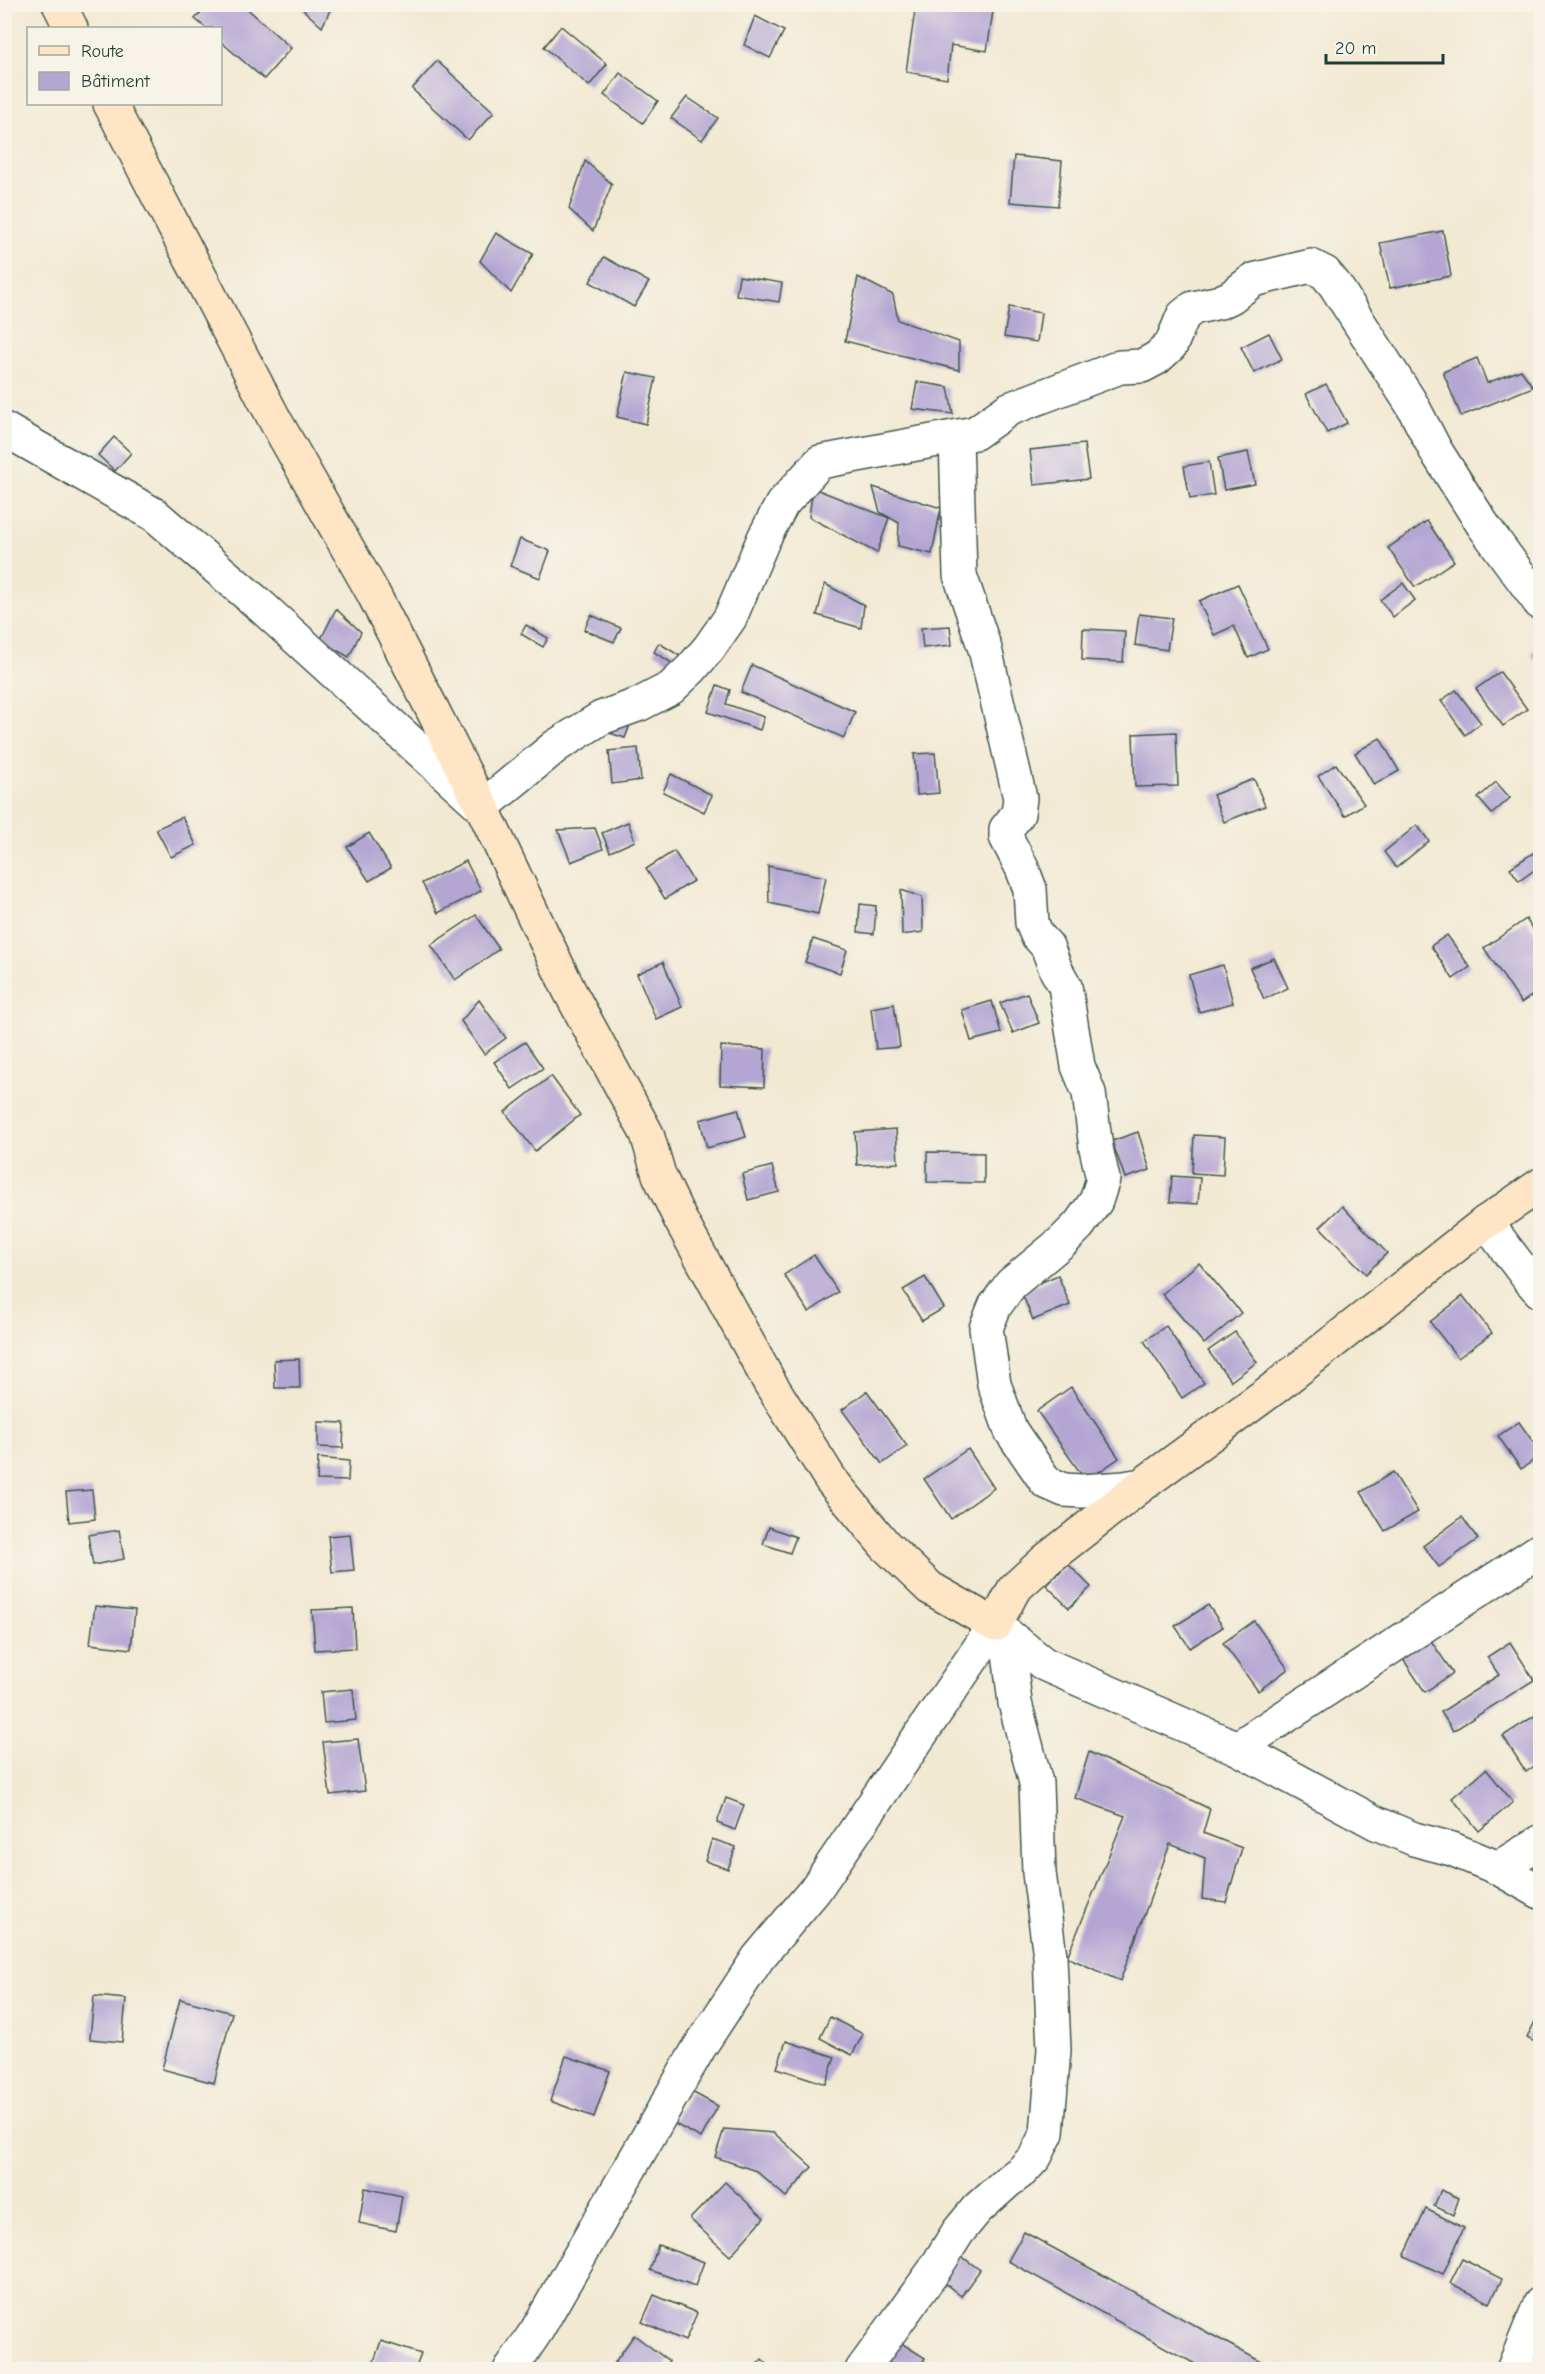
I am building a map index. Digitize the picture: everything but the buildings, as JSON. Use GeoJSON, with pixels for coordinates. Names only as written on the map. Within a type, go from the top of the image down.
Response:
{"type":"FeatureCollection","features":[{"type":"Feature","properties":{"kind":"street"},"geometry":{"type":"LineString","coordinates":[[59,4],[70,27]]}},
{"type":"Feature","properties":{"kind":"street"},"geometry":{"type":"LineString","coordinates":[[111,105],[275,420],[373,593],[482,807],[569,990],[647,1134],[659,1175],[680,1219],[770,1383],[831,1480],[885,1545],[930,1588],[1001,1630],[1044,1664],[1237,1748],[1376,1823],[1414,1839],[1452,1849],[1498,1868],[1540,1892]]}},
{"type":"Feature","properties":{"kind":"street"},"geometry":{"type":"LineString","coordinates":[[482,807],[556,746],[601,718],[640,704],[670,688],[691,669],[730,618],[764,538],[782,504],[820,462],[975,433],[1009,409],[1101,373],[1120,367],[1142,366],[1157,358],[1171,345],[1183,316],[1193,308],[1231,297],[1253,280],[1311,266],[1325,273],[1335,285],[1411,403],[1436,451],[1483,525],[1540,603]]}},
{"type":"Feature","properties":{"kind":"street"},"geometry":{"type":"LineString","coordinates":[[4,429],[155,515],[262,607],[482,807]]}},
{"type":"Feature","properties":{"kind":"street"},"geometry":{"type":"LineString","coordinates":[[956,438],[960,575],[985,649],[1020,798],[1018,814],[1006,829],[1006,837],[1030,889],[1032,923],[1036,935],[1047,946],[1065,986],[1078,1066],[1089,1093],[1096,1148],[1103,1179],[1096,1201],[1079,1225],[1011,1284],[995,1306],[986,1328],[994,1384],[1011,1431],[1046,1482],[1064,1490],[1082,1491],[1142,1485]]}},
{"type":"Feature","properties":{"kind":"street"},"geometry":{"type":"LineString","coordinates":[[510,2370],[537,2330],[693,2057],[758,1958],[815,1890],[1001,1630],[1014,1589],[1046,1560],[1142,1485],[1273,1389],[1486,1222],[1540,1185]]}},
{"type":"Feature","properties":{"kind":"street"},"geometry":{"type":"LineString","coordinates":[[1486,1222],[1540,1291]]}},
{"type":"Feature","properties":{"kind":"street"},"geometry":{"type":"LineString","coordinates":[[1237,1748],[1540,1550]]}},
{"type":"Feature","properties":{"kind":"street"},"geometry":{"type":"LineString","coordinates":[[862,2370],[933,2272],[958,2232],[976,2209],[1022,2171],[1035,2157],[1047,2133],[1054,2050],[1050,1956],[1039,1873],[1036,1783],[1016,1712],[1001,1630]]}},
{"type":"Feature","properties":{"kind":"street"},"geometry":{"type":"LineString","coordinates":[[1498,1868],[1540,1842]]}},
{"type":"Feature","properties":{"kind":"street"},"geometry":{"type":"LineString","coordinates":[[1513,2370],[1540,2304]]}}]}
